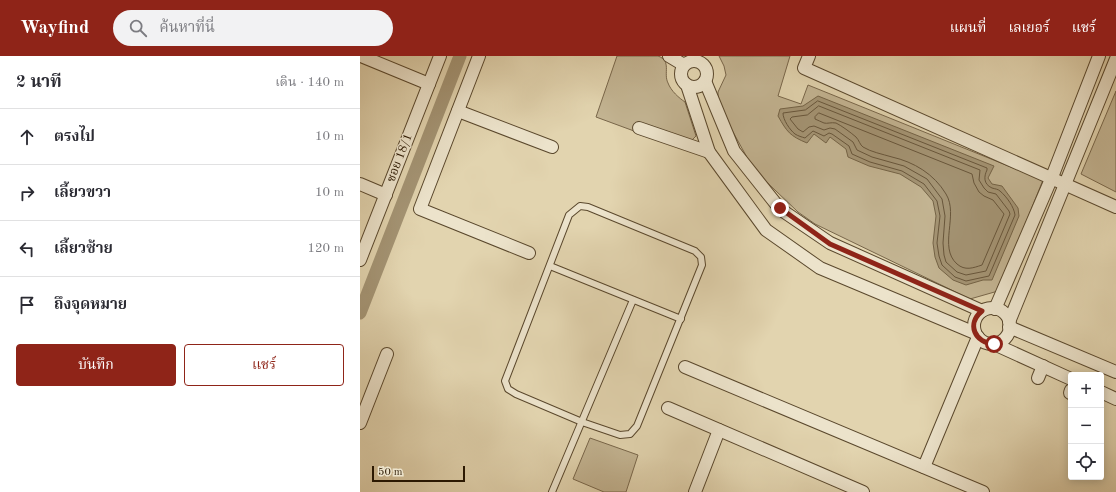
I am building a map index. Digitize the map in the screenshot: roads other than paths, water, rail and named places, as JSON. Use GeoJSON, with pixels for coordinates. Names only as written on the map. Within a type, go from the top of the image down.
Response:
{"type":"FeatureCollection","features":[{"type":"Feature","properties":{"kind":"street"},"geometry":{"type":"LineString","coordinates":[[361,56],[429,84]]}},
{"type":"Feature","properties":{"kind":"street","name":"ซอย 18/1"},"geometry":{"type":"LineString","coordinates":[[360,260],[440,56]]}},
{"type":"Feature","properties":{"kind":"street"},"geometry":{"type":"LineString","coordinates":[[480,56],[420,210],[529,253]]}},
{"type":"Feature","properties":{"kind":"street"},"geometry":{"type":"LineString","coordinates":[[669,56],[698,60],[705,65],[708,73],[706,81],[734,151],[780,208],[830,244],[982,311]]}},
{"type":"Feature","properties":{"kind":"street"},"geometry":{"type":"LineString","coordinates":[[809,56],[804,68],[1052,177],[1066,185],[1116,207]]}},
{"type":"Feature","properties":{"kind":"street"},"geometry":{"type":"LineString","coordinates":[[995,309],[1052,177],[1099,56]]}},
{"type":"Feature","properties":{"kind":"street"},"geometry":{"type":"LineString","coordinates":[[690,60],[681,74],[687,85],[709,152],[766,230],[820,268],[976,335],[988,344],[994,344],[1000,342],[1008,333],[1009,324],[1116,58]]}},
{"type":"Feature","properties":{"kind":"street"},"geometry":{"type":"LineString","coordinates":[[687,85],[695,87],[706,81]]}},
{"type":"Feature","properties":{"kind":"street"},"geometry":{"type":"LineString","coordinates":[[458,111],[552,147]]}},
{"type":"Feature","properties":{"kind":"street"},"geometry":{"type":"LineString","coordinates":[[639,128],[709,152]]}},
{"type":"Feature","properties":{"kind":"street"},"geometry":{"type":"LineString","coordinates":[[360,184],[386,195]]}},
{"type":"Feature","properties":{"kind":"street"},"geometry":{"type":"LineString","coordinates":[[924,467],[976,335],[974,328],[976,318],[986,309],[995,309],[1004,313],[1009,324],[1116,372]]}},
{"type":"Feature","properties":{"kind":"street"},"geometry":{"type":"LineString","coordinates":[[994,344],[1068,378]]}},
{"type":"Feature","properties":{"kind":"street"},"geometry":{"type":"LineString","coordinates":[[360,423],[387,354]]}},
{"type":"Feature","properties":{"kind":"street"},"geometry":{"type":"LineString","coordinates":[[1038,378],[1043,366]]}},
{"type":"Feature","properties":{"kind":"street"},"geometry":{"type":"LineString","coordinates":[[685,367],[982,492]]}},
{"type":"Feature","properties":{"kind":"street"},"geometry":{"type":"LineString","coordinates":[[1104,393],[1116,399]]}},
{"type":"Feature","properties":{"kind":"street"},"geometry":{"type":"LineString","coordinates":[[668,408],[863,492]]}},
{"type":"Feature","properties":{"kind":"street"},"geometry":{"type":"LineString","coordinates":[[695,492],[719,430]]}},
{"type":"Feature","properties":{"kind":"lane"},"geometry":{"type":"LineString","coordinates":[[580,206],[588,207],[695,251],[701,257],[702,265],[681,319],[637,426],[630,434],[620,435],[582,422],[516,394],[508,389],[505,381],[569,215],[580,206]]}},
{"type":"Feature","properties":{"kind":"lane"},"geometry":{"type":"LineString","coordinates":[[550,266],[681,319]]}},
{"type":"Feature","properties":{"kind":"lane"},"geometry":{"type":"LineString","coordinates":[[552,492],[633,300]]}},
{"type":"Feature","properties":{"kind":"water"},"geometry":{"type":"Polygon","coordinates":[[[818,96],[994,166],[988,178],[992,184],[1002,186],[1018,208],[1019,216],[992,280],[983,280],[966,285],[953,280],[939,268],[935,257],[933,243],[936,216],[933,201],[921,187],[900,174],[869,166],[848,157],[846,149],[830,137],[826,143],[814,134],[807,143],[790,133],[778,116],[780,109],[803,106],[818,96]]]}},
{"type":"Feature","properties":{"kind":"waterway"},"geometry":{"type":"LineString","coordinates":[[360,313],[460,56]]}}]}
